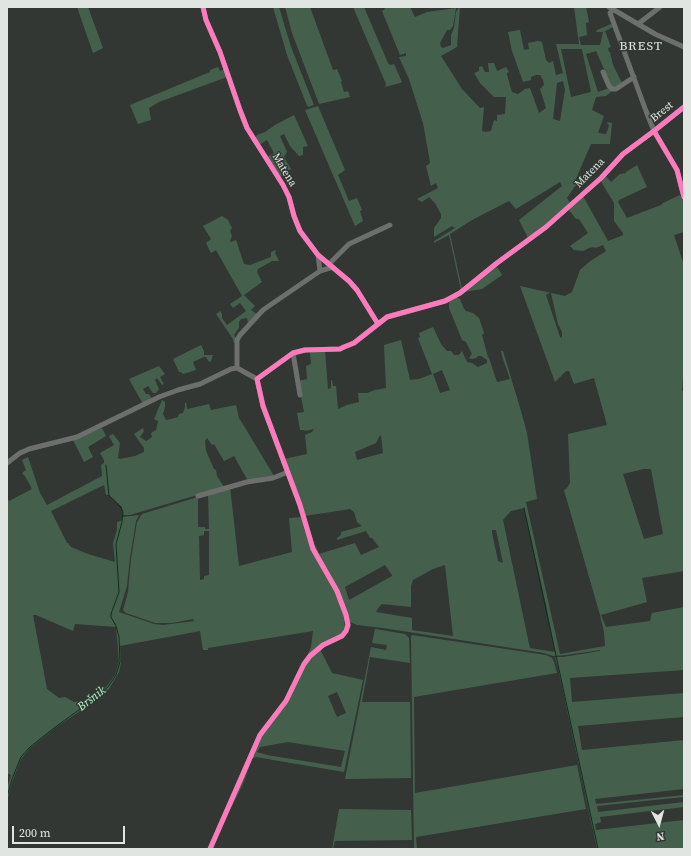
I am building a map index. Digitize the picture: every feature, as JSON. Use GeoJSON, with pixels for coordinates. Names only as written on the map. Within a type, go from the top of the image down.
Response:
{"type":"FeatureCollection","features":[{"type":"Feature","properties":{"kind":"street","name":"Matena"},"geometry":{"type":"LineString","coordinates":[[203,7],[206,20],[220,52],[247,128],[283,185],[289,197],[300,231],[318,255],[350,280],[378,324]]}},
{"type":"Feature","properties":{"kind":"street"},"geometry":{"type":"LineString","coordinates":[[638,24],[660,7]]}},
{"type":"Feature","properties":{"kind":"street","name":"Brest"},"geometry":{"type":"LineString","coordinates":[[684,47],[638,24],[611,8],[610,13],[654,132],[674,162],[679,175],[684,197]]}},
{"type":"Feature","properties":{"kind":"street"},"geometry":{"type":"LineString","coordinates":[[603,72],[609,86],[612,89],[616,89],[634,77]]}},
{"type":"Feature","properties":{"kind":"street","name":"Brest"},"geometry":{"type":"LineString","coordinates":[[654,132],[684,107]]}},
{"type":"Feature","properties":{"kind":"street","name":"Matena"},"geometry":{"type":"LineString","coordinates":[[257,379],[293,353],[305,350],[340,349],[354,343],[387,318],[431,306],[460,293],[497,263],[546,227],[601,178],[623,154],[654,132]]}},
{"type":"Feature","properties":{"kind":"street"},"geometry":{"type":"LineString","coordinates":[[237,368],[237,340],[263,310],[331,265],[349,244],[390,225]]}},
{"type":"Feature","properties":{"kind":"street","name":"Matena"},"geometry":{"type":"LineString","coordinates":[[318,255],[320,271]]}},
{"type":"Feature","properties":{"kind":"street"},"geometry":{"type":"LineString","coordinates":[[293,353],[300,395]]}},
{"type":"Feature","properties":{"kind":"street"},"geometry":{"type":"LineString","coordinates":[[7,463],[24,451],[77,437],[159,397],[200,384],[231,369],[237,368],[257,379],[263,406],[300,505],[313,549],[337,591],[348,625],[342,636],[323,646],[310,656],[304,664],[286,701],[260,735],[210,849]]}},
{"type":"Feature","properties":{"kind":"street"},"geometry":{"type":"LineString","coordinates":[[198,496],[247,482],[273,478],[288,472]]}},
{"type":"Feature","properties":{"kind":"green space"},"geometry":{"type":"Polygon","coordinates":[[[77,7],[88,7],[103,48],[93,53],[77,7]]]}},
{"type":"Feature","properties":{"kind":"green space"},"geometry":{"type":"Polygon","coordinates":[[[273,7],[279,7],[291,47],[314,105],[308,107],[306,103],[287,55],[273,7]]]}},
{"type":"Feature","properties":{"kind":"green space"},"geometry":{"type":"Polygon","coordinates":[[[285,7],[310,7],[333,70],[337,69],[342,81],[344,92],[348,91],[350,97],[319,104],[292,33],[285,7]]]}},
{"type":"Feature","properties":{"kind":"green space"},"geometry":{"type":"Polygon","coordinates":[[[353,7],[364,7],[388,63],[390,65],[394,64],[402,82],[385,87],[386,84],[353,7]]]}},
{"type":"Feature","properties":{"kind":"green space"},"geometry":{"type":"Polygon","coordinates":[[[384,7],[410,7],[415,17],[427,12],[456,8],[453,26],[450,30],[447,30],[440,43],[441,47],[443,48],[451,45],[451,35],[454,28],[456,12],[460,7],[457,47],[441,56],[462,89],[480,108],[484,107],[482,131],[485,132],[491,131],[494,120],[497,121],[497,115],[505,114],[506,97],[494,97],[480,83],[474,73],[479,71],[479,67],[482,66],[485,72],[489,72],[488,63],[494,63],[497,71],[506,67],[509,72],[507,75],[512,92],[518,94],[525,89],[530,88],[539,113],[546,108],[540,89],[544,85],[543,80],[540,75],[536,75],[531,77],[531,80],[523,82],[512,51],[508,32],[520,30],[524,50],[529,49],[528,43],[538,41],[542,42],[546,60],[549,63],[553,61],[556,75],[563,73],[556,44],[579,44],[574,7],[586,7],[589,22],[586,23],[587,35],[579,37],[581,45],[600,45],[603,32],[596,32],[597,30],[611,24],[613,27],[605,31],[611,47],[608,48],[613,65],[622,83],[613,88],[609,85],[596,51],[586,54],[598,92],[609,88],[613,90],[606,96],[596,97],[592,110],[604,116],[598,133],[606,134],[609,126],[607,122],[612,123],[610,144],[591,144],[575,181],[585,182],[584,184],[575,186],[567,198],[570,203],[528,238],[519,220],[562,186],[560,182],[516,209],[509,201],[472,220],[450,234],[461,290],[449,235],[434,243],[434,241],[455,228],[452,226],[434,237],[434,228],[441,218],[441,214],[435,203],[429,197],[422,202],[417,199],[438,188],[436,183],[431,186],[426,166],[430,162],[423,123],[409,79],[399,57],[406,56],[406,53],[400,55],[382,11],[385,9],[384,7]],[[561,49],[571,97],[591,92],[582,49],[561,49]],[[563,81],[557,83],[553,119],[560,121],[565,90],[563,81]]]}},
{"type":"Feature","properties":{"kind":"green space"},"geometry":{"type":"Polygon","coordinates":[[[218,67],[220,71],[225,69],[227,77],[159,102],[149,108],[151,120],[138,124],[130,105],[210,72],[210,70],[218,67]]]}},
{"type":"Feature","properties":{"kind":"green space"},"geometry":{"type":"Polygon","coordinates":[[[318,106],[345,170],[338,175],[349,201],[357,198],[362,210],[360,211],[363,221],[355,226],[305,110],[318,106]]]}},
{"type":"Feature","properties":{"kind":"green space"},"geometry":{"type":"Polygon","coordinates":[[[294,115],[308,146],[303,147],[303,155],[299,156],[290,146],[284,134],[280,136],[287,152],[284,157],[291,169],[280,177],[267,157],[274,153],[267,140],[259,145],[255,139],[257,135],[294,115]]]}},
{"type":"Feature","properties":{"kind":"green space"},"geometry":{"type":"Polygon","coordinates":[[[637,165],[647,187],[619,200],[618,202],[627,218],[661,205],[680,195],[684,203],[684,232],[674,235],[684,265],[684,362],[682,391],[684,392],[684,571],[642,578],[647,602],[601,615],[606,627],[650,621],[652,613],[684,607],[684,670],[570,678],[572,702],[684,693],[684,717],[578,726],[582,750],[684,740],[684,789],[595,799],[596,804],[684,795],[684,797],[597,806],[598,812],[684,802],[684,807],[600,817],[601,822],[595,824],[596,830],[684,820],[684,849],[597,849],[555,657],[563,657],[600,650],[553,656],[544,653],[357,625],[350,622],[313,547],[316,546],[319,554],[355,543],[361,555],[379,547],[372,538],[370,538],[366,531],[337,540],[337,538],[341,535],[341,532],[362,526],[357,522],[354,512],[350,509],[305,516],[284,459],[307,454],[305,435],[312,432],[314,429],[305,431],[300,430],[297,413],[304,412],[298,381],[307,379],[306,366],[311,364],[311,352],[325,351],[328,389],[331,388],[332,380],[333,386],[336,386],[338,409],[359,402],[358,393],[367,393],[386,388],[384,345],[401,340],[410,380],[419,379],[432,374],[418,338],[420,337],[419,333],[433,327],[441,344],[447,351],[451,351],[454,355],[459,355],[462,351],[467,362],[478,367],[487,363],[487,360],[481,356],[472,359],[469,358],[472,354],[466,342],[462,340],[449,308],[449,301],[457,297],[460,299],[466,311],[473,313],[479,318],[484,333],[482,335],[488,357],[497,382],[510,379],[502,356],[501,351],[503,351],[521,411],[527,433],[537,499],[526,502],[560,654],[605,646],[604,632],[600,615],[564,490],[570,483],[568,434],[607,425],[594,378],[574,384],[569,371],[566,371],[555,382],[520,286],[565,296],[572,292],[580,270],[606,251],[603,245],[583,251],[574,250],[570,246],[588,233],[579,219],[576,219],[568,209],[583,196],[608,241],[623,235],[614,221],[614,203],[600,180],[605,175],[611,182],[620,174],[637,165]],[[549,293],[546,295],[560,337],[562,338],[562,332],[558,324],[551,293],[549,293]],[[442,370],[433,374],[440,393],[450,390],[442,370]],[[381,435],[376,443],[355,452],[357,460],[383,453],[381,435]],[[644,469],[623,474],[644,539],[663,534],[651,469],[644,469]],[[524,508],[511,511],[503,520],[530,648],[555,652],[524,508]],[[492,530],[492,533],[498,561],[503,563],[496,530],[492,530]],[[385,565],[345,587],[349,600],[392,576],[385,565]],[[445,565],[433,569],[413,580],[411,586],[411,607],[382,604],[376,612],[412,618],[412,630],[453,636],[445,565]]]}},
{"type":"Feature","properties":{"kind":"green space"},"geometry":{"type":"Polygon","coordinates":[[[222,216],[228,220],[232,228],[230,231],[232,236],[230,241],[236,240],[244,264],[250,265],[271,257],[271,252],[276,250],[275,253],[279,261],[272,261],[258,269],[257,272],[262,282],[244,295],[255,306],[251,310],[257,314],[248,323],[247,318],[241,319],[239,322],[239,328],[234,335],[236,338],[234,344],[233,339],[216,314],[220,311],[222,318],[227,325],[246,311],[240,303],[233,308],[230,304],[242,296],[216,250],[211,253],[206,243],[211,239],[203,226],[222,216]]]}},
{"type":"Feature","properties":{"kind":"green space"},"geometry":{"type":"Polygon","coordinates":[[[495,267],[498,268],[502,275],[482,289],[463,292],[495,267]]]}},
{"type":"Feature","properties":{"kind":"green space"},"geometry":{"type":"Polygon","coordinates":[[[201,345],[204,355],[213,355],[211,361],[209,362],[206,357],[204,357],[193,362],[196,370],[183,374],[179,372],[173,359],[201,345]]]}},
{"type":"Feature","properties":{"kind":"green space"},"geometry":{"type":"Polygon","coordinates":[[[159,366],[165,374],[160,377],[164,384],[162,385],[157,378],[155,380],[159,389],[156,393],[153,393],[148,386],[143,389],[152,399],[143,404],[129,379],[159,366]]]}},
{"type":"Feature","properties":{"kind":"green space"},"geometry":{"type":"Polygon","coordinates":[[[162,400],[165,402],[163,414],[166,420],[178,417],[179,414],[183,413],[186,402],[187,409],[209,404],[211,410],[236,405],[239,418],[274,476],[248,481],[234,456],[224,461],[214,444],[212,445],[207,438],[205,441],[206,451],[214,469],[216,470],[217,476],[224,487],[130,515],[123,515],[122,507],[109,495],[106,495],[104,485],[51,511],[67,543],[71,547],[115,562],[113,543],[117,530],[117,522],[121,521],[123,517],[139,515],[136,521],[127,586],[119,612],[154,624],[163,625],[194,621],[193,619],[172,623],[155,623],[126,613],[123,610],[128,592],[131,559],[137,522],[142,514],[198,497],[198,527],[205,527],[205,529],[209,529],[208,493],[230,487],[239,566],[292,552],[289,518],[302,517],[304,529],[312,552],[334,590],[343,610],[345,627],[342,633],[306,658],[311,647],[313,631],[208,648],[208,650],[203,650],[200,631],[120,646],[121,663],[119,672],[109,689],[30,748],[21,759],[12,782],[7,801],[7,785],[11,776],[10,774],[7,774],[7,498],[9,501],[32,489],[22,473],[26,470],[22,460],[28,457],[40,493],[47,505],[102,476],[101,465],[104,463],[104,460],[100,453],[114,445],[109,436],[113,434],[120,443],[118,458],[120,459],[135,456],[144,452],[144,448],[134,434],[143,428],[144,431],[140,437],[146,441],[152,437],[151,433],[156,430],[158,421],[154,419],[162,400]],[[204,531],[204,535],[199,536],[200,580],[204,579],[204,576],[209,575],[209,531],[204,531]],[[33,615],[47,689],[59,698],[65,697],[74,702],[83,701],[84,705],[107,686],[115,675],[119,662],[116,627],[75,624],[73,631],[33,615]]]}},
{"type":"Feature","properties":{"kind":"green space"},"geometry":{"type":"Polygon","coordinates":[[[102,428],[106,436],[88,447],[93,457],[84,462],[73,440],[102,428]]]}},
{"type":"Feature","properties":{"kind":"green space"},"geometry":{"type":"Polygon","coordinates":[[[375,629],[405,634],[409,638],[410,663],[370,657],[362,702],[410,702],[411,778],[345,779],[371,647],[386,650],[387,645],[372,643],[375,629]]]}},
{"type":"Feature","properties":{"kind":"green space"},"geometry":{"type":"Polygon","coordinates":[[[412,635],[546,655],[552,658],[557,673],[414,697],[415,793],[577,765],[586,809],[416,837],[417,849],[414,849],[412,635]]]}},
{"type":"Feature","properties":{"kind":"green space"},"geometry":{"type":"Polygon","coordinates":[[[320,649],[332,673],[363,680],[344,772],[256,757],[252,759],[243,784],[231,808],[230,807],[259,740],[268,726],[283,709],[307,663],[320,649]],[[337,692],[328,696],[337,717],[346,713],[337,692]],[[288,742],[260,747],[257,752],[341,767],[345,751],[288,742]]]}},
{"type":"Feature","properties":{"kind":"green space"},"geometry":{"type":"Polygon","coordinates":[[[339,809],[411,810],[412,840],[335,841],[332,849],[339,809]]]}},
{"type":"Feature","properties":{"kind":"waterway","name":"Bršnik"},"geometry":{"type":"LineString","coordinates":[[7,797],[12,779],[21,757],[30,747],[108,687],[116,675],[120,662],[119,637],[111,614],[119,592],[116,544],[123,512],[120,506],[109,496],[106,465]]}},
{"type":"Feature","properties":{"kind":"waterway"},"geometry":{"type":"LineString","coordinates":[[524,508],[598,849]]}},
{"type":"Feature","properties":{"kind":"cycle path"},"geometry":{"type":"LineString","coordinates":[[203,7],[206,20],[220,52],[247,128],[283,185],[289,197],[300,231],[318,255],[349,281],[357,290],[378,324]]}},
{"type":"Feature","properties":{"kind":"cycle path"},"geometry":{"type":"LineString","coordinates":[[210,849],[260,735],[286,701],[304,664],[310,656],[323,645],[342,636],[348,625],[337,591],[313,549],[300,505],[263,406],[257,379],[293,353],[305,350],[340,349],[354,343],[387,317],[445,301],[460,293],[497,263],[546,227],[601,178],[623,154],[684,107]]}},
{"type":"Feature","properties":{"kind":"cycle path"},"geometry":{"type":"LineString","coordinates":[[654,131],[677,170],[684,197]]}},
{"type":"Feature","properties":{"kind":"district","name":"BREST"},"geometry":{"type":"Point","coordinates":[641,47]}}]}
